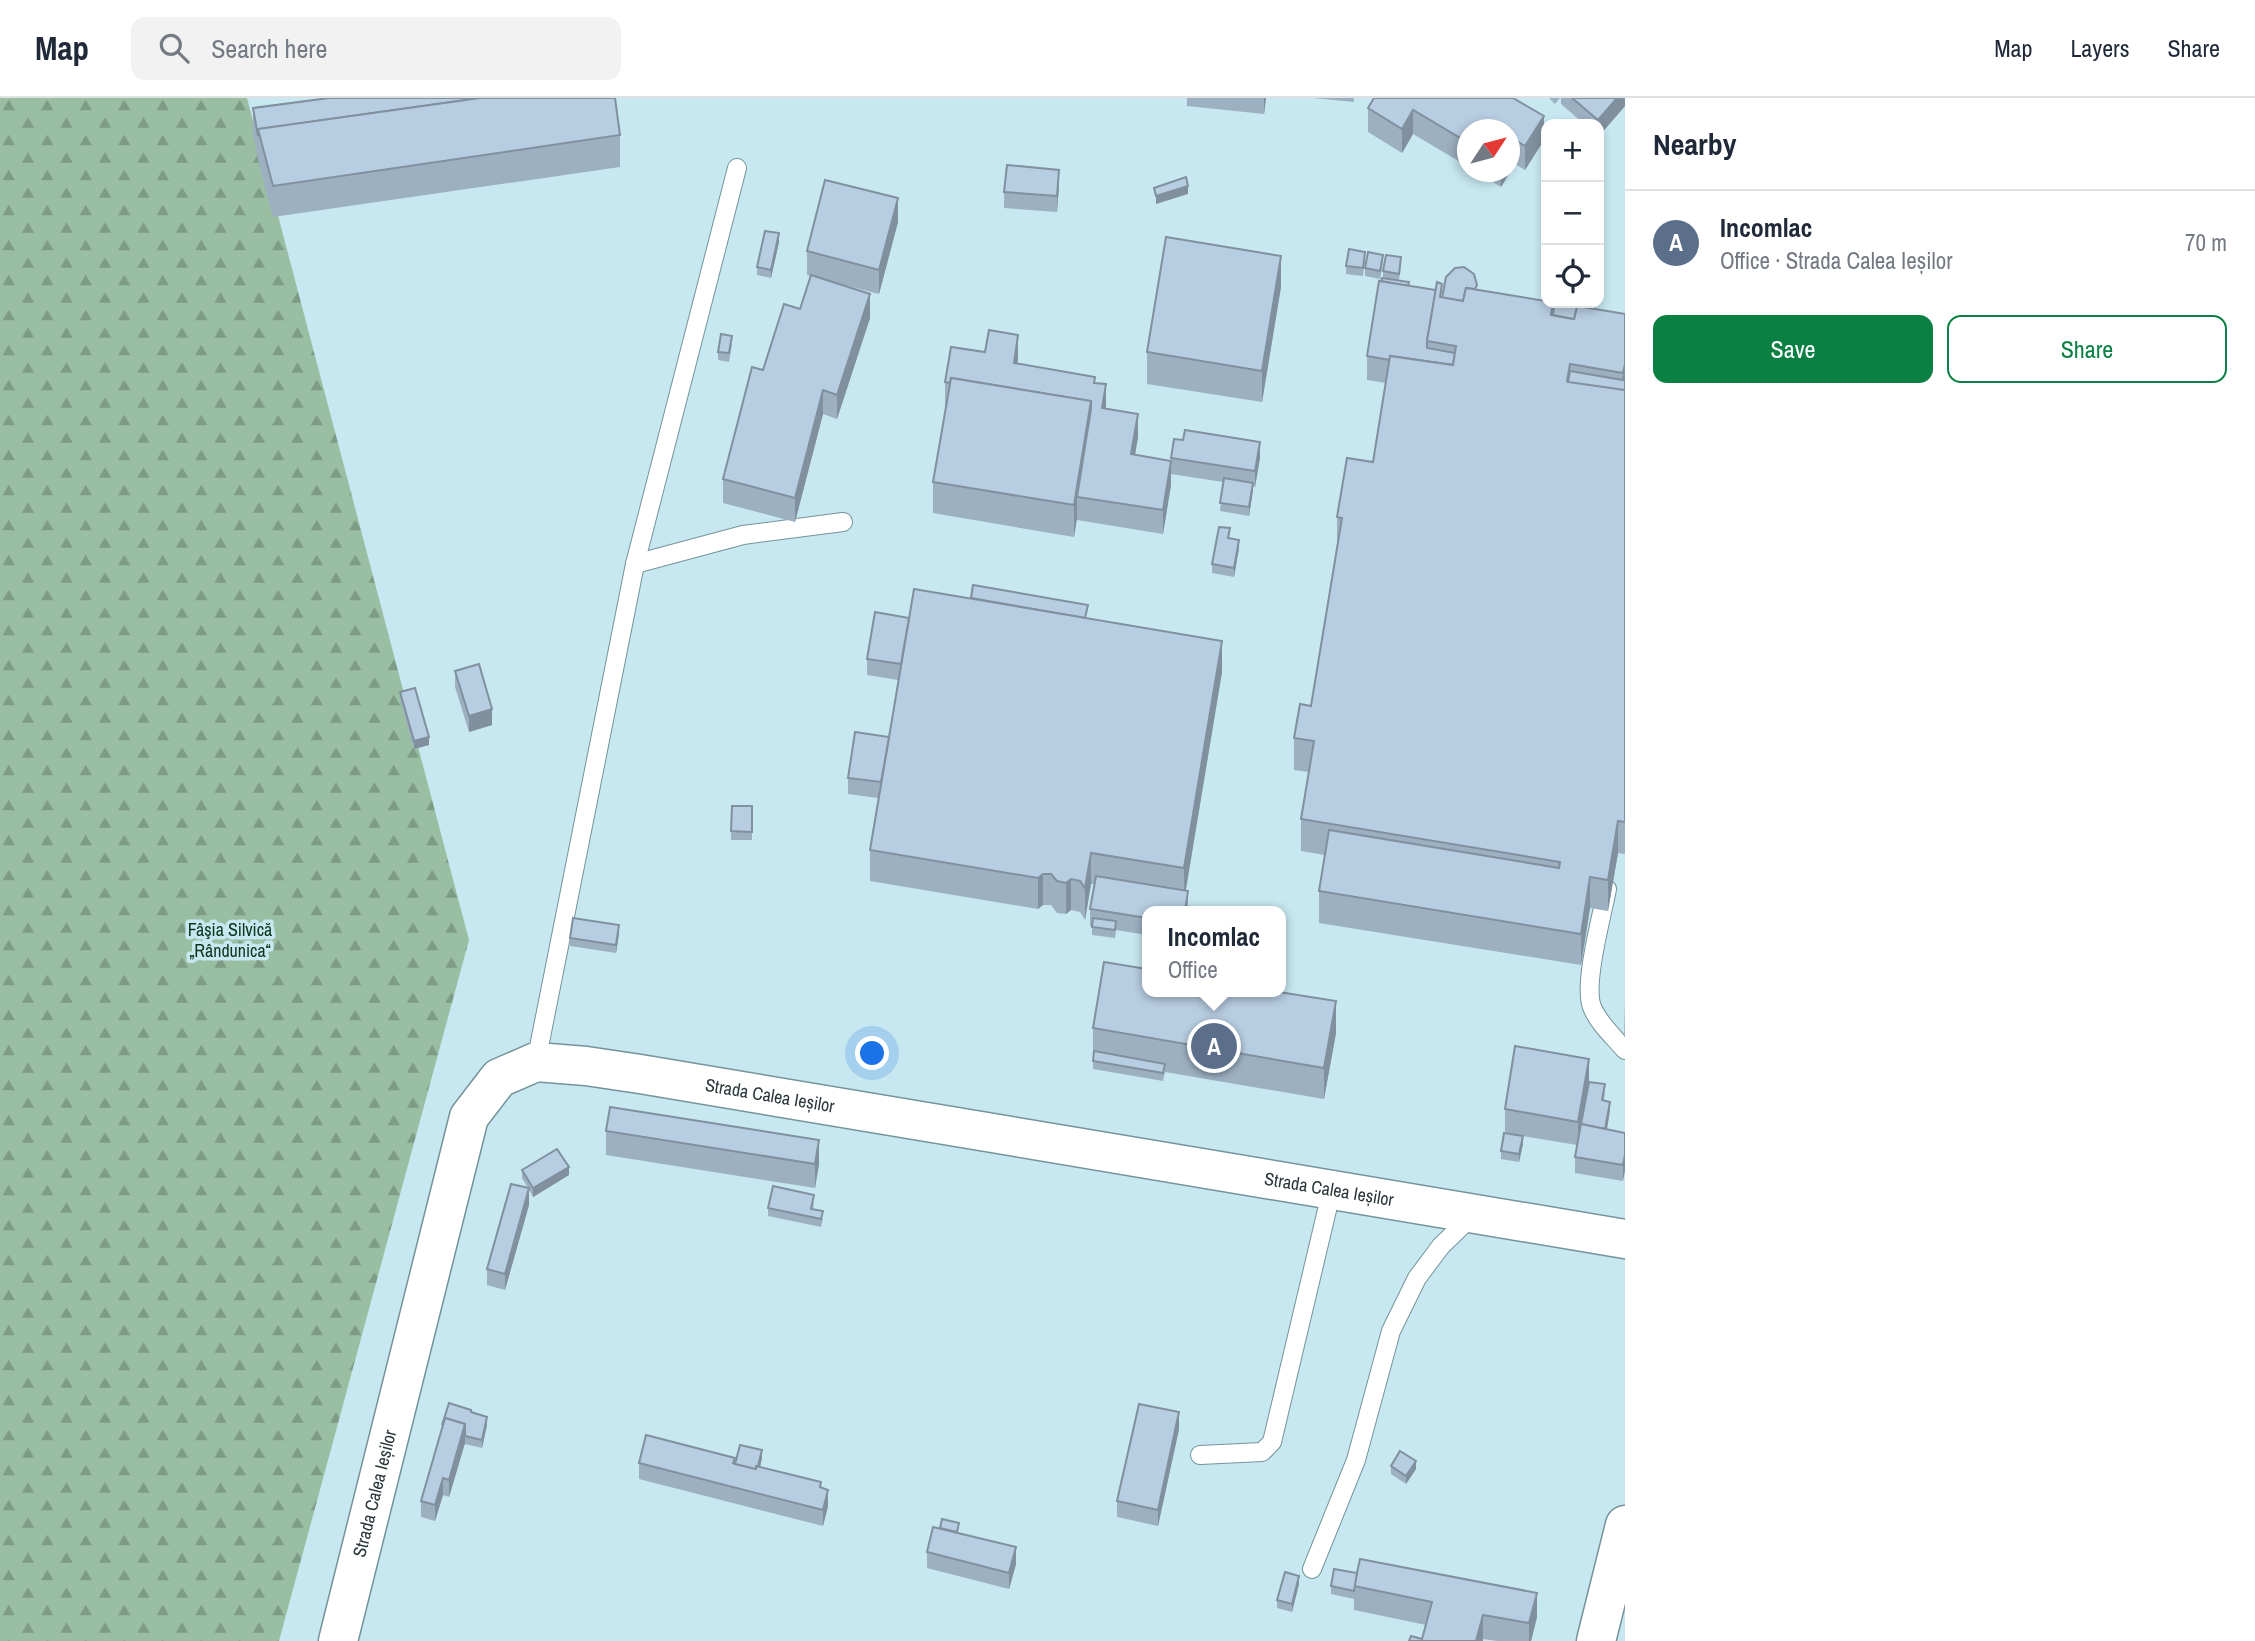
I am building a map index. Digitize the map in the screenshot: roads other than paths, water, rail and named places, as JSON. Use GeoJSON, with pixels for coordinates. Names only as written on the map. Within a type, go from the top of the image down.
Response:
{"type":"FeatureCollection","features":[{"type":"Feature","properties":{"kind":"street","name":"Strada Calea Ieșilor"},"geometry":{"type":"LineString","coordinates":[[338,1641],[469,1117],[499,1078],[536,1062],[586,1066],[1625,1240]]}},
{"type":"Feature","properties":{"kind":"street"},"geometry":{"type":"LineString","coordinates":[[1596,1641],[1625,1525]]}},
{"type":"Feature","properties":{"kind":"lane"},"geometry":{"type":"LineString","coordinates":[[536,1062],[635,564],[737,168]]}},
{"type":"Feature","properties":{"kind":"lane"},"geometry":{"type":"LineString","coordinates":[[635,564],[743,535],[843,522]]}},
{"type":"Feature","properties":{"kind":"lane"},"geometry":{"type":"LineString","coordinates":[[1606,889],[1588,989],[1592,1007],[1625,1050]]}},
{"type":"Feature","properties":{"kind":"lane"},"geometry":{"type":"LineString","coordinates":[[1200,1455],[1262,1452],[1272,1442],[1332,1189]]}},
{"type":"Feature","properties":{"kind":"lane"},"geometry":{"type":"LineString","coordinates":[[1312,1569],[1356,1460],[1391,1331],[1418,1278],[1441,1246],[1476,1213]]}},
{"type":"Feature","properties":{"kind":"place","name":"Incomlac"},"geometry":{"type":"Point","coordinates":[1214,1046]}},
{"type":"Feature","properties":{"kind":"park label","name":"Fâşia Silvică „Rândunica“"},"geometry":{"type":"Point","coordinates":[230,940]}}]}
